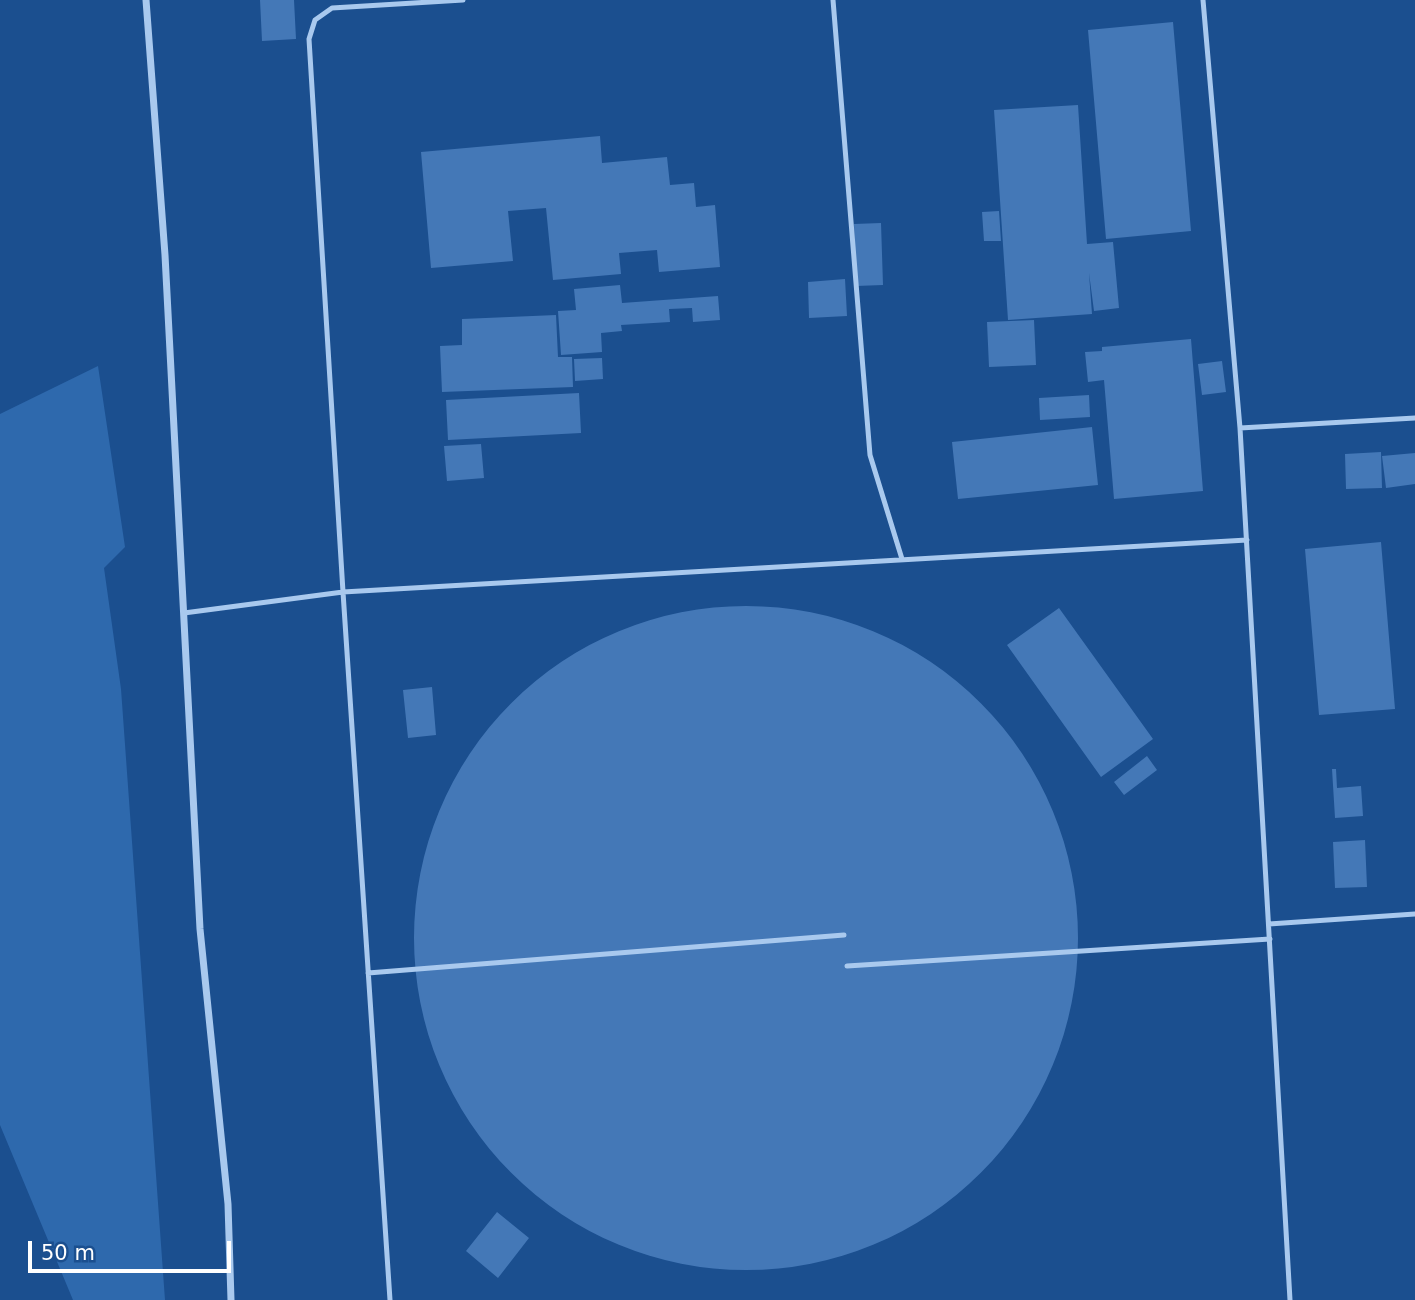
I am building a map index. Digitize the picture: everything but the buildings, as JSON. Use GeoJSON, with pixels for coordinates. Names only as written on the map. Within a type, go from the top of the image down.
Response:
{"type":"FeatureCollection","features":[{"type":"Feature","properties":{"kind":"street"},"geometry":{"type":"LineString","coordinates":[[146,0],[165,255],[200,929],[228,1204],[231,1300]]}},
{"type":"Feature","properties":{"kind":"lane"},"geometry":{"type":"LineString","coordinates":[[390,1300],[309,39],[315,20],[332,8],[463,0]]}},
{"type":"Feature","properties":{"kind":"lane"},"geometry":{"type":"LineString","coordinates":[[833,0],[870,456],[902,559]]}},
{"type":"Feature","properties":{"kind":"lane"},"geometry":{"type":"LineString","coordinates":[[1203,0],[1240,428],[1290,1300]]}},
{"type":"Feature","properties":{"kind":"lane"},"geometry":{"type":"LineString","coordinates":[[1240,428],[1415,418]]}},
{"type":"Feature","properties":{"kind":"lane"},"geometry":{"type":"LineString","coordinates":[[184,613],[343,592],[1247,540]]}},
{"type":"Feature","properties":{"kind":"lane"},"geometry":{"type":"LineString","coordinates":[[1269,924],[1415,914]]}},
{"type":"Feature","properties":{"kind":"lane"},"geometry":{"type":"LineString","coordinates":[[368,973],[844,935]]}},
{"type":"Feature","properties":{"kind":"lane"},"geometry":{"type":"LineString","coordinates":[[847,966],[1270,939]]}},
{"type":"Feature","properties":{"kind":"shaded area"},"geometry":{"type":"Polygon","coordinates":[[[98,366],[125,547],[104,568],[121,689],[165,1300],[73,1300],[0,1125],[0,414],[98,366]]]}}]}
